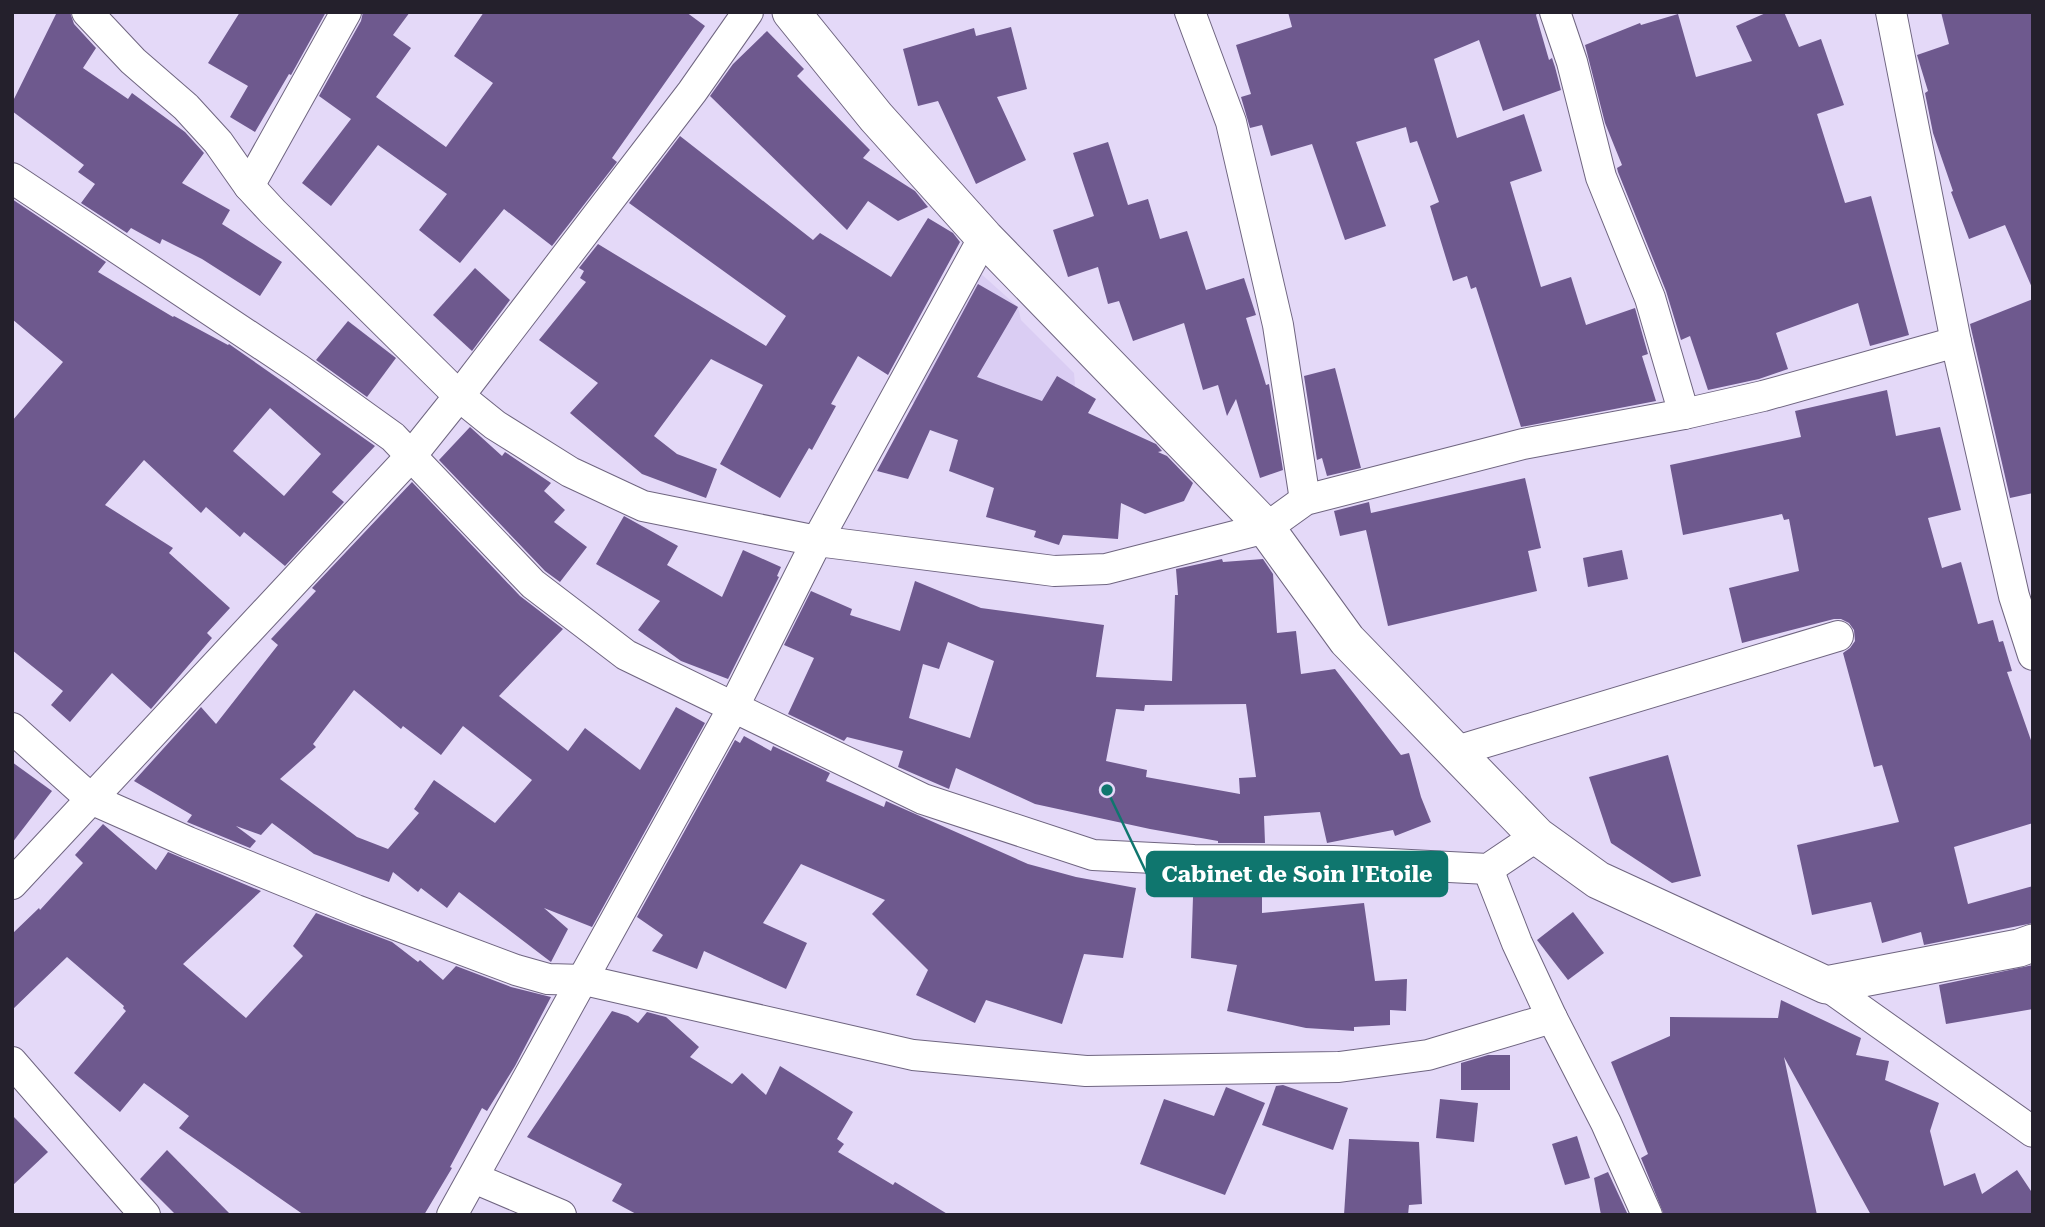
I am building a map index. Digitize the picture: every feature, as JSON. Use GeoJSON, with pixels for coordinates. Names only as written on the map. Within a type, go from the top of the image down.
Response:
{"type":"FeatureCollection","features":[{"type":"Feature","properties":{"kind":"street"},"geometry":{"type":"LineString","coordinates":[[87,12],[133,61],[187,107],[218,142],[249,186],[459,396],[495,425],[570,472],[643,506],[817,541],[1054,571],[1106,569],[1266,528],[1304,500],[1523,444],[1684,414],[1763,396],[1956,342]]}},
{"type":"Feature","properties":{"kind":"street"},"geometry":{"type":"LineString","coordinates":[[249,186],[346,12]]}},
{"type":"Feature","properties":{"kind":"street"},"geometry":{"type":"LineString","coordinates":[[12,884],[411,456],[692,92],[748,12]]}},
{"type":"Feature","properties":{"kind":"street"},"geometry":{"type":"LineString","coordinates":[[791,12],[876,117],[984,237],[1266,528],[1347,640],[1537,836],[1598,880],[1826,985],[2033,1132]]}},
{"type":"Feature","properties":{"kind":"street"},"geometry":{"type":"LineString","coordinates":[[1190,12],[1231,122],[1278,325],[1304,500]]}},
{"type":"Feature","properties":{"kind":"street"},"geometry":{"type":"LineString","coordinates":[[1555,12],[1572,62],[1601,177],[1650,298],[1684,414]]}},
{"type":"Feature","properties":{"kind":"street"},"geometry":{"type":"LineString","coordinates":[[1891,12],[1956,342],[2014,596],[2033,655]]}},
{"type":"Feature","properties":{"kind":"street"},"geometry":{"type":"LineString","coordinates":[[12,178],[393,437],[533,584],[626,655],[923,799],[1093,855],[1194,860],[1333,861],[1488,869],[1537,836]]}},
{"type":"Feature","properties":{"kind":"street"},"geometry":{"type":"LineString","coordinates":[[452,1215],[733,708],[817,541],[984,237]]}},
{"type":"Feature","properties":{"kind":"street"},"geometry":{"type":"LineString","coordinates":[[1453,752],[1838,636]]}},
{"type":"Feature","properties":{"kind":"street"},"geometry":{"type":"LineString","coordinates":[[12,728],[91,799],[279,879],[504,965],[548,979],[584,980],[913,1055],[1086,1071],[1339,1067],[1428,1055],[1552,1018]]}},
{"type":"Feature","properties":{"kind":"street"},"geometry":{"type":"LineString","coordinates":[[1488,869],[1517,943],[1606,1123],[1647,1215]]}},
{"type":"Feature","properties":{"kind":"street"},"geometry":{"type":"LineString","coordinates":[[1826,985],[2019,948],[2033,943]]}},
{"type":"Feature","properties":{"kind":"street"},"geometry":{"type":"LineString","coordinates":[[12,1062],[145,1215]]}},
{"type":"Feature","properties":{"kind":"street"},"geometry":{"type":"LineString","coordinates":[[474,1178],[561,1215]]}},
{"type":"Feature","properties":{"kind":"shaded area"},"geometry":{"type":"Polygon","coordinates":[[[979,272],[1018,307],[1021,320],[1074,373],[1075,385],[1062,406],[1044,451],[908,401],[979,272]]]}},
{"type":"Feature","properties":{"kind":"building"},"geometry":{"type":"Polygon","coordinates":[[[57,12],[70,12],[74,24],[96,48],[83,68],[128,99],[132,93],[185,132],[204,153],[182,183],[230,210],[222,224],[282,262],[260,296],[202,259],[162,239],[160,244],[131,228],[127,233],[81,203],[95,184],[78,172],[84,165],[12,111],[12,103],[57,12]]]}},
{"type":"Feature","properties":{"kind":"building"},"geometry":{"type":"Polygon","coordinates":[[[240,12],[326,12],[255,132],[230,117],[248,86],[208,63],[240,12]]]}},
{"type":"Feature","properties":{"kind":"building"},"geometry":{"type":"Polygon","coordinates":[[[363,12],[410,12],[393,35],[411,48],[376,97],[446,147],[493,83],[454,56],[484,12],[686,12],[705,26],[612,158],[617,162],[552,246],[504,209],[460,263],[419,230],[447,194],[378,145],[331,206],[302,183],[351,119],[319,96],[361,21],[363,12]]]}},
{"type":"Feature","properties":{"kind":"building"},"geometry":{"type":"Polygon","coordinates":[[[1288,12],[1538,12],[1536,15],[1549,60],[1552,58],[1561,90],[1503,111],[1479,40],[1434,59],[1457,138],[1524,114],[1542,171],[1510,182],[1541,287],[1571,277],[1586,325],[1635,308],[1648,354],[1642,356],[1656,401],[1521,427],[1476,287],[1471,289],[1467,276],[1453,281],[1430,206],[1439,202],[1417,141],[1410,143],[1406,127],[1356,142],[1386,226],[1345,240],[1312,144],[1271,156],[1262,125],[1250,128],[1241,97],[1251,94],[1236,45],[1292,27],[1288,12]]]}},
{"type":"Feature","properties":{"kind":"building"},"geometry":{"type":"Polygon","coordinates":[[[1768,12],[1784,12],[1799,47],[1821,39],[1844,105],[1817,114],[1845,203],[1871,196],[1909,335],[1870,346],[1858,303],[1776,333],[1788,369],[1759,379],[1708,390],[1690,336],[1681,340],[1666,291],[1618,172],[1617,168],[1622,165],[1605,123],[1585,45],[1640,23],[1641,25],[1678,14],[1696,77],[1752,61],[1736,26],[1768,12]]]}},
{"type":"Feature","properties":{"kind":"building"},"geometry":{"type":"Polygon","coordinates":[[[1941,12],[2033,12],[2033,290],[2005,225],[1969,239],[1951,192],[1953,191],[1933,133],[1925,93],[1928,91],[1917,55],[1949,44],[1941,12]]]}},
{"type":"Feature","properties":{"kind":"building"},"geometry":{"type":"Polygon","coordinates":[[[1011,27],[1027,89],[997,97],[1026,160],[976,184],[938,101],[918,106],[903,49],[974,28],[976,36],[1011,27]]]}},
{"type":"Feature","properties":{"kind":"building"},"geometry":{"type":"Polygon","coordinates":[[[767,31],[804,69],[797,76],[870,150],[863,158],[915,191],[928,207],[898,221],[868,201],[847,230],[710,96],[733,64],[767,31]]]}},
{"type":"Feature","properties":{"kind":"building"},"geometry":{"type":"Polygon","coordinates":[[[680,136],[813,240],[820,233],[891,277],[928,218],[953,233],[960,242],[888,375],[858,356],[831,404],[836,406],[812,450],[809,448],[780,498],[720,464],[763,385],[711,359],[654,436],[677,454],[717,469],[706,498],[642,474],[570,413],[598,383],[539,340],[586,282],[580,278],[584,271],[579,268],[598,244],[766,346],[786,316],[629,203],[680,136]]]}},
{"type":"Feature","properties":{"kind":"building"},"geometry":{"type":"Polygon","coordinates":[[[1108,142],[1128,205],[1148,199],[1160,239],[1187,231],[1206,290],[1244,278],[1256,315],[1246,318],[1266,385],[1269,384],[1283,470],[1260,478],[1236,399],[1227,416],[1218,385],[1203,390],[1184,323],[1133,341],[1119,301],[1108,304],[1098,267],[1068,277],[1053,230],[1094,216],[1073,153],[1108,142]]]}},
{"type":"Feature","properties":{"kind":"building"},"geometry":{"type":"Polygon","coordinates":[[[12,199],[106,262],[98,272],[173,317],[229,344],[375,446],[332,492],[344,502],[285,566],[244,532],[240,537],[206,507],[201,513],[144,460],[105,505],[173,548],[169,553],[230,608],[207,633],[212,638],[151,709],[112,673],[70,722],[51,705],[63,691],[12,650],[12,421],[63,362],[12,319],[12,199]],[[270,408],[233,451],[284,496],[321,454],[270,408]]]}},
{"type":"Feature","properties":{"kind":"building"},"geometry":{"type":"Polygon","coordinates":[[[475,268],[510,300],[472,351],[433,315],[475,268]]]}},
{"type":"Feature","properties":{"kind":"building"},"geometry":{"type":"Polygon","coordinates":[[[978,284],[1018,307],[977,377],[1042,401],[1057,376],[1096,399],[1088,413],[1156,444],[1162,451],[1158,452],[1167,456],[1193,483],[1184,501],[1145,514],[1121,503],[1118,539],[1063,535],[1059,545],[1034,537],[1036,531],[986,517],[994,488],[949,471],[958,440],[930,430],[908,479],[877,471],[978,284]]]}},
{"type":"Feature","properties":{"kind":"building"},"geometry":{"type":"Polygon","coordinates":[[[2033,299],[2033,493],[2010,498],[1970,324],[2033,299]]]}},
{"type":"Feature","properties":{"kind":"building"},"geometry":{"type":"Polygon","coordinates":[[[348,321],[396,358],[367,397],[316,360],[348,321]]]}},
{"type":"Feature","properties":{"kind":"building"},"geometry":{"type":"Polygon","coordinates":[[[1335,368],[1361,468],[1327,476],[1322,458],[1317,460],[1304,376],[1335,368]]]}},
{"type":"Feature","properties":{"kind":"building"},"geometry":{"type":"Polygon","coordinates":[[[1887,390],[1896,436],[1940,427],[1961,510],[1928,518],[1942,568],[1961,562],[1978,624],[1993,620],[1999,642],[2003,641],[2012,671],[2007,672],[2033,746],[2033,823],[1954,847],[1968,904],[2033,886],[2033,923],[1924,945],[1921,932],[1882,943],[1871,902],[1812,915],[1797,845],[1899,822],[1882,765],[1874,767],[1843,653],[1855,641],[1854,630],[1849,623],[1834,619],[1742,643],[1729,588],[1799,571],[1789,519],[1784,520],[1782,514],[1683,535],[1670,465],[1801,437],[1795,411],[1887,390]]]}},
{"type":"Feature","properties":{"kind":"building"},"geometry":{"type":"Polygon","coordinates":[[[470,427],[502,456],[505,452],[551,483],[544,491],[565,510],[554,522],[587,547],[560,582],[545,571],[439,460],[470,427]]]}},
{"type":"Feature","properties":{"kind":"building"},"geometry":{"type":"Polygon","coordinates":[[[1525,478],[1541,548],[1528,551],[1537,591],[1388,626],[1366,530],[1340,536],[1334,511],[1369,502],[1371,513],[1525,478]]]}},
{"type":"Feature","properties":{"kind":"building"},"geometry":{"type":"Polygon","coordinates":[[[412,482],[520,596],[563,629],[499,696],[568,751],[585,728],[640,770],[676,707],[705,723],[592,927],[544,908],[568,929],[551,962],[459,892],[447,908],[421,888],[418,892],[393,872],[389,882],[314,854],[272,823],[261,835],[236,826],[256,841],[250,848],[187,822],[192,815],[134,781],[201,707],[216,724],[278,645],[271,639],[316,591],[312,588],[412,482]],[[354,690],[313,744],[316,747],[280,779],[357,837],[388,849],[419,813],[414,809],[434,780],[495,823],[532,780],[463,726],[441,755],[403,726],[401,729],[354,690]]]}},
{"type":"Feature","properties":{"kind":"building"},"geometry":{"type":"Polygon","coordinates":[[[624,516],[678,546],[667,565],[722,597],[743,550],[781,567],[777,576],[779,577],[728,679],[681,661],[638,630],[660,601],[596,564],[624,516]]]}},
{"type":"Feature","properties":{"kind":"building"},"geometry":{"type":"Polygon","coordinates":[[[1622,550],[1628,579],[1588,587],[1583,558],[1622,550]]]}},
{"type":"Feature","properties":{"kind":"building"},"geometry":{"type":"Polygon","coordinates":[[[1222,559],[1223,562],[1263,559],[1273,574],[1277,633],[1296,631],[1301,674],[1335,669],[1401,755],[1409,753],[1431,822],[1395,836],[1393,830],[1327,843],[1320,812],[1264,816],[1265,843],[1218,843],[1035,804],[956,768],[949,789],[898,767],[903,751],[847,737],[844,741],[788,714],[814,658],[784,645],[811,591],[852,609],[850,615],[900,631],[915,581],[981,608],[1104,625],[1096,677],[1172,681],[1175,595],[1178,595],[1176,569],[1222,559]],[[948,642],[939,669],[923,664],[909,718],[970,738],[994,661],[948,642]],[[1246,704],[1145,705],[1144,711],[1116,709],[1106,761],[1147,770],[1146,777],[1240,794],[1239,778],[1256,777],[1246,704]]]}},
{"type":"Feature","properties":{"kind":"building"},"geometry":{"type":"Polygon","coordinates":[[[744,736],[771,751],[773,746],[830,773],[826,781],[884,807],[886,801],[1028,864],[1076,877],[1136,888],[1123,958],[1084,954],[1062,1024],[986,1000],[975,1023],[916,995],[928,970],[872,914],[885,900],[801,864],[763,923],[807,943],[786,989],[704,951],[697,969],[652,951],[663,935],[637,917],[735,740],[740,743],[744,736]]]}},
{"type":"Feature","properties":{"kind":"building"},"geometry":{"type":"Polygon","coordinates":[[[1668,755],[1701,876],[1672,883],[1611,843],[1589,777],[1668,755]]]}},
{"type":"Feature","properties":{"kind":"building"},"geometry":{"type":"Polygon","coordinates":[[[12,762],[52,791],[12,843],[12,762]]]}},
{"type":"Feature","properties":{"kind":"building"},"geometry":{"type":"Polygon","coordinates":[[[103,824],[156,870],[168,852],[261,891],[183,964],[246,1018],[303,956],[293,946],[316,913],[392,942],[418,962],[420,960],[443,980],[456,966],[511,987],[551,997],[515,1066],[487,1111],[482,1108],[450,1167],[452,1168],[424,1215],[304,1215],[179,1128],[189,1116],[144,1083],[120,1112],[74,1073],[126,1011],[124,1006],[67,957],[12,1010],[12,934],[39,908],[40,910],[83,863],[75,855],[103,824]]]}},
{"type":"Feature","properties":{"kind":"building"},"geometry":{"type":"Polygon","coordinates":[[[1262,892],[1262,913],[1364,903],[1375,981],[1407,979],[1406,1011],[1390,1010],[1390,1025],[1354,1027],[1354,1031],[1306,1028],[1227,1011],[1237,965],[1191,958],[1193,897],[1262,892]]]}},
{"type":"Feature","properties":{"kind":"building"},"geometry":{"type":"Polygon","coordinates":[[[1573,912],[1604,953],[1568,980],[1537,940],[1573,912]]]}},
{"type":"Feature","properties":{"kind":"building"},"geometry":{"type":"Polygon","coordinates":[[[2033,965],[2033,1009],[1946,1024],[1939,985],[2033,965]]]}},
{"type":"Feature","properties":{"kind":"building"},"geometry":{"type":"Polygon","coordinates":[[[1781,1000],[1861,1038],[1856,1055],[1889,1061],[1885,1080],[1939,1103],[1930,1131],[1944,1186],[1975,1173],[1982,1194],[2017,1170],[2033,1194],[2033,1215],[1871,1215],[1784,1057],[1817,1215],[1664,1215],[1641,1158],[1648,1154],[1611,1062],[1670,1036],[1670,1017],[1778,1018],[1781,1000]]]}},
{"type":"Feature","properties":{"kind":"building"},"geometry":{"type":"Polygon","coordinates":[[[612,1011],[628,1016],[638,1023],[647,1012],[666,1017],[699,1047],[690,1057],[732,1084],[742,1073],[766,1095],[780,1066],[853,1112],[837,1139],[844,1144],[838,1152],[949,1215],[638,1215],[612,1201],[622,1184],[527,1137],[612,1011]]]}},
{"type":"Feature","properties":{"kind":"building"},"geometry":{"type":"Polygon","coordinates":[[[1488,1055],[1510,1055],[1510,1090],[1461,1090],[1461,1063],[1488,1055]]]}},
{"type":"Feature","properties":{"kind":"building"},"geometry":{"type":"Polygon","coordinates":[[[1283,1085],[1348,1108],[1333,1150],[1262,1125],[1276,1086],[1283,1085]]]}},
{"type":"Feature","properties":{"kind":"building"},"geometry":{"type":"Polygon","coordinates":[[[1226,1087],[1265,1103],[1225,1195],[1140,1164],[1164,1099],[1214,1116],[1226,1087]]]}},
{"type":"Feature","properties":{"kind":"building"},"geometry":{"type":"Polygon","coordinates":[[[1440,1099],[1478,1103],[1474,1142],[1436,1138],[1440,1099]]]}},
{"type":"Feature","properties":{"kind":"building"},"geometry":{"type":"Polygon","coordinates":[[[12,1115],[48,1152],[12,1186],[12,1115]]]}},
{"type":"Feature","properties":{"kind":"building"},"geometry":{"type":"Polygon","coordinates":[[[1577,1136],[1590,1178],[1565,1185],[1552,1144],[1577,1136]]]}},
{"type":"Feature","properties":{"kind":"building"},"geometry":{"type":"Polygon","coordinates":[[[1349,1139],[1419,1142],[1422,1204],[1409,1205],[1408,1215],[1344,1215],[1349,1139]]]}},
{"type":"Feature","properties":{"kind":"building"},"geometry":{"type":"Polygon","coordinates":[[[167,1150],[231,1215],[176,1215],[140,1179],[167,1150]]]}},
{"type":"Feature","properties":{"kind":"building"},"geometry":{"type":"Polygon","coordinates":[[[1608,1172],[1628,1215],[1601,1215],[1594,1178],[1608,1172]]]}},
{"type":"Feature","properties":{"kind":"place","name":"Cabinet de Soin l'Etoile"},"geometry":{"type":"Point","coordinates":[1107,790]}}]}
